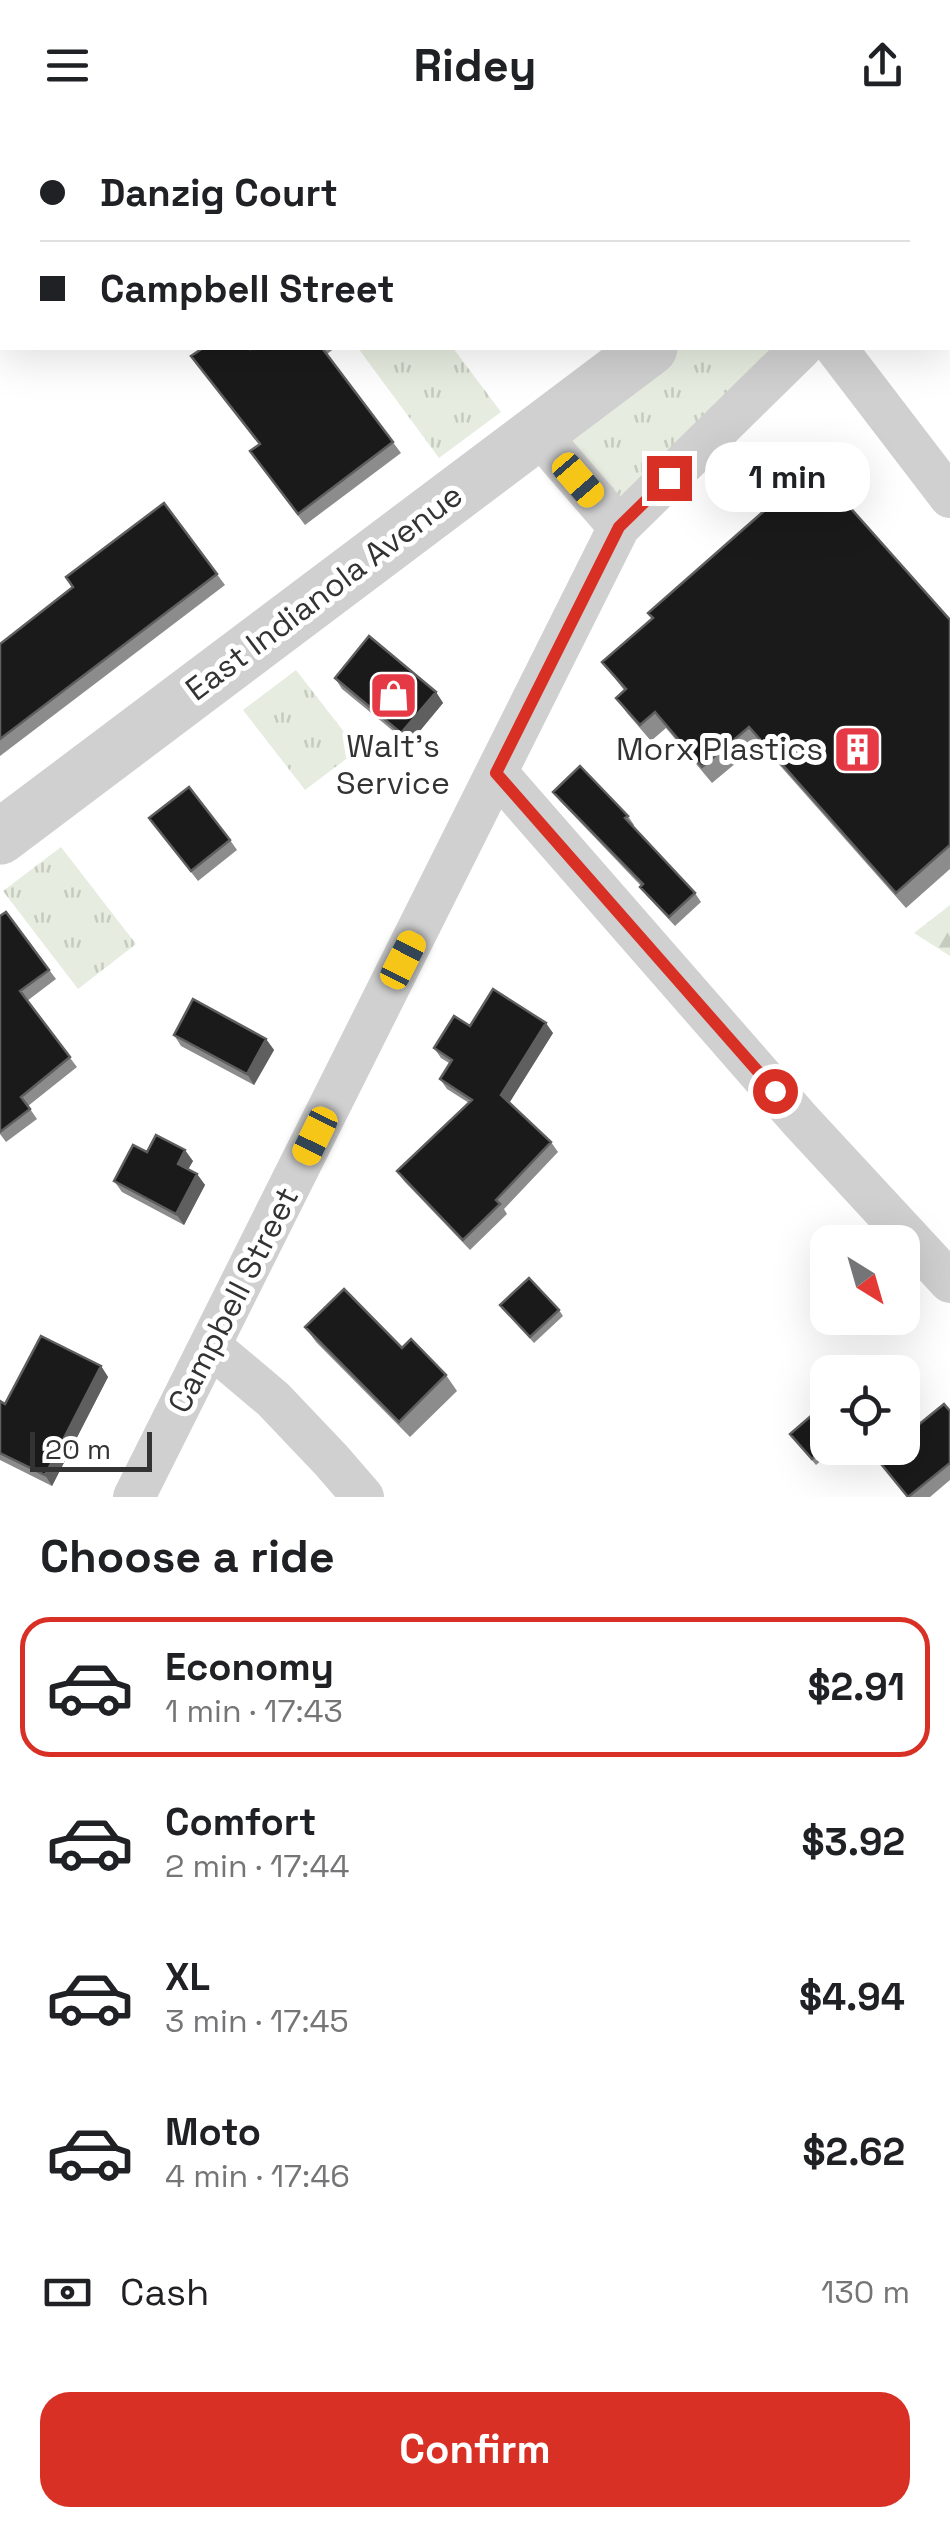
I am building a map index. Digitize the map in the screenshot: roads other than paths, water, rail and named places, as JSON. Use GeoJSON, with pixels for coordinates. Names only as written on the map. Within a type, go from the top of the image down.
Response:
{"type":"FeatureCollection","features":[{"type":"Feature","properties":{"kind":"street","name":"East Indianola Avenue"},"geometry":{"type":"LineString","coordinates":[[0,837],[647,350]]}},
{"type":"Feature","properties":{"kind":"street","name":"Campbell Street"},"geometry":{"type":"LineString","coordinates":[[134,1497],[619,527],[799,350]]}},
{"type":"Feature","properties":{"kind":"street"},"geometry":{"type":"LineString","coordinates":[[838,350],[950,497]]}},
{"type":"Feature","properties":{"kind":"street"},"geometry":{"type":"LineString","coordinates":[[537,432],[619,527]]}},
{"type":"Feature","properties":{"kind":"street"},"geometry":{"type":"LineString","coordinates":[[496,773],[800,1120],[950,1282]]}},
{"type":"Feature","properties":{"kind":"street"},"geometry":{"type":"LineString","coordinates":[[210,1346],[273,1399],[364,1497]]}},
{"type":"Feature","properties":{"kind":"place","name":"Walt's Service"},"geometry":{"type":"Point","coordinates":[393,696]}},
{"type":"Feature","properties":{"kind":"place","name":"Morx Plastics"},"geometry":{"type":"Point","coordinates":[858,749]}}]}
